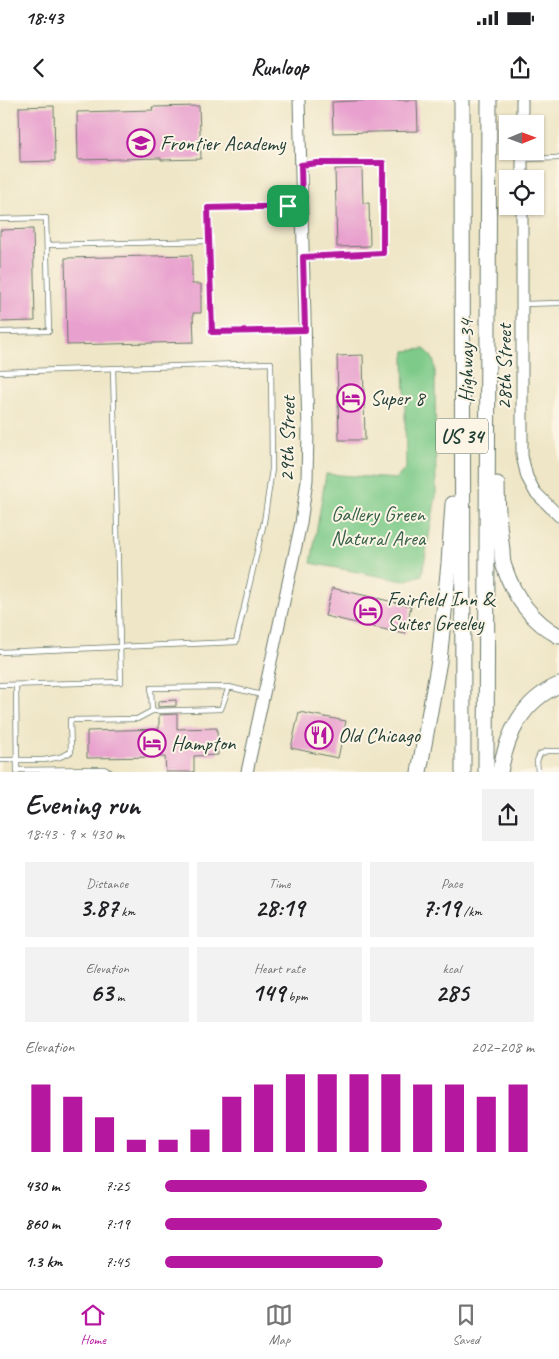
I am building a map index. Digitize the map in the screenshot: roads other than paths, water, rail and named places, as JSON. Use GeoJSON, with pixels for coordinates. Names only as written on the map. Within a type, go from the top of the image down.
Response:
{"type":"FeatureCollection","features":[{"type":"Feature","properties":{"kind":"highway","name":"Highway 34"},"geometry":{"type":"LineString","coordinates":[[462,100],[463,772]]}},
{"type":"Feature","properties":{"kind":"highway","name":"Highway 34"},"geometry":{"type":"LineString","coordinates":[[486,772],[489,100]]}},
{"type":"Feature","properties":{"kind":"highway"},"geometry":{"type":"LineString","coordinates":[[418,772],[439,661],[456,466],[462,423]]}},
{"type":"Feature","properties":{"kind":"highway"},"geometry":{"type":"LineString","coordinates":[[487,442],[496,467],[497,505],[504,567],[513,589],[531,615],[541,625],[559,636]]}},
{"type":"Feature","properties":{"kind":"highway"},"geometry":{"type":"LineString","coordinates":[[500,772],[511,731],[520,717],[532,702],[547,690],[559,685]]}},
{"type":"Feature","properties":{"kind":"street","name":"29th Street"},"geometry":{"type":"LineString","coordinates":[[247,772],[301,523],[306,480],[308,429],[300,100]]}},
{"type":"Feature","properties":{"kind":"street"},"geometry":{"type":"LineString","coordinates":[[522,100],[522,115]]}},
{"type":"Feature","properties":{"kind":"street","name":"28th Street"},"geometry":{"type":"LineString","coordinates":[[522,215],[522,456],[527,477],[535,492],[559,516]]}},
{"type":"Feature","properties":{"kind":"lane"},"geometry":{"type":"LineString","coordinates":[[544,157],[559,158]]}},
{"type":"Feature","properties":{"kind":"lane"},"geometry":{"type":"LineString","coordinates":[[301,165],[317,163],[383,163],[383,253],[303,257]]}},
{"type":"Feature","properties":{"kind":"lane"},"geometry":{"type":"LineString","coordinates":[[302,206],[208,208],[212,332],[305,330]]}},
{"type":"Feature","properties":{"kind":"lane"},"geometry":{"type":"LineString","coordinates":[[0,219],[46,218],[49,331],[0,332]]}},
{"type":"Feature","properties":{"kind":"lane"},"geometry":{"type":"LineString","coordinates":[[47,245],[209,241]]}},
{"type":"Feature","properties":{"kind":"lane"},"geometry":{"type":"LineString","coordinates":[[522,304],[559,303]]}},
{"type":"Feature","properties":{"kind":"lane"},"geometry":{"type":"LineString","coordinates":[[0,372],[271,364],[272,469],[264,522],[236,642],[0,652]]}},
{"type":"Feature","properties":{"kind":"lane"},"geometry":{"type":"LineString","coordinates":[[0,685],[121,682],[113,369]]}},
{"type":"Feature","properties":{"kind":"lane"},"geometry":{"type":"LineString","coordinates":[[16,685],[17,771],[104,770],[110,772]]}},
{"type":"Feature","properties":{"kind":"lane"},"geometry":{"type":"LineString","coordinates":[[152,711],[151,688],[229,687],[263,695]]}},
{"type":"Feature","properties":{"kind":"lane"},"geometry":{"type":"LineString","coordinates":[[0,760],[44,760],[60,757],[71,752],[70,720],[137,719],[152,711],[221,709],[229,687]]}},
{"type":"Feature","properties":{"kind":"lane"},"geometry":{"type":"LineString","coordinates":[[538,772],[540,754],[547,751],[559,751]]}},
{"type":"Feature","properties":{"kind":"place","name":"Frontier Academy"},"geometry":{"type":"Point","coordinates":[141,143]}},
{"type":"Feature","properties":{"kind":"place","name":"Super 8"},"geometry":{"type":"Point","coordinates":[351,398]}},
{"type":"Feature","properties":{"kind":"place","name":"Fairfield Inn & Suites Greeley"},"geometry":{"type":"Point","coordinates":[368,611]}},
{"type":"Feature","properties":{"kind":"place","name":"Old Chicago"},"geometry":{"type":"Point","coordinates":[319,735]}},
{"type":"Feature","properties":{"kind":"place","name":"Hampton"},"geometry":{"type":"Point","coordinates":[152,743]}},
{"type":"Feature","properties":{"kind":"park label","name":"Gallery Green Natural Area"},"geometry":{"type":"Point","coordinates":[378,526]}}]}
